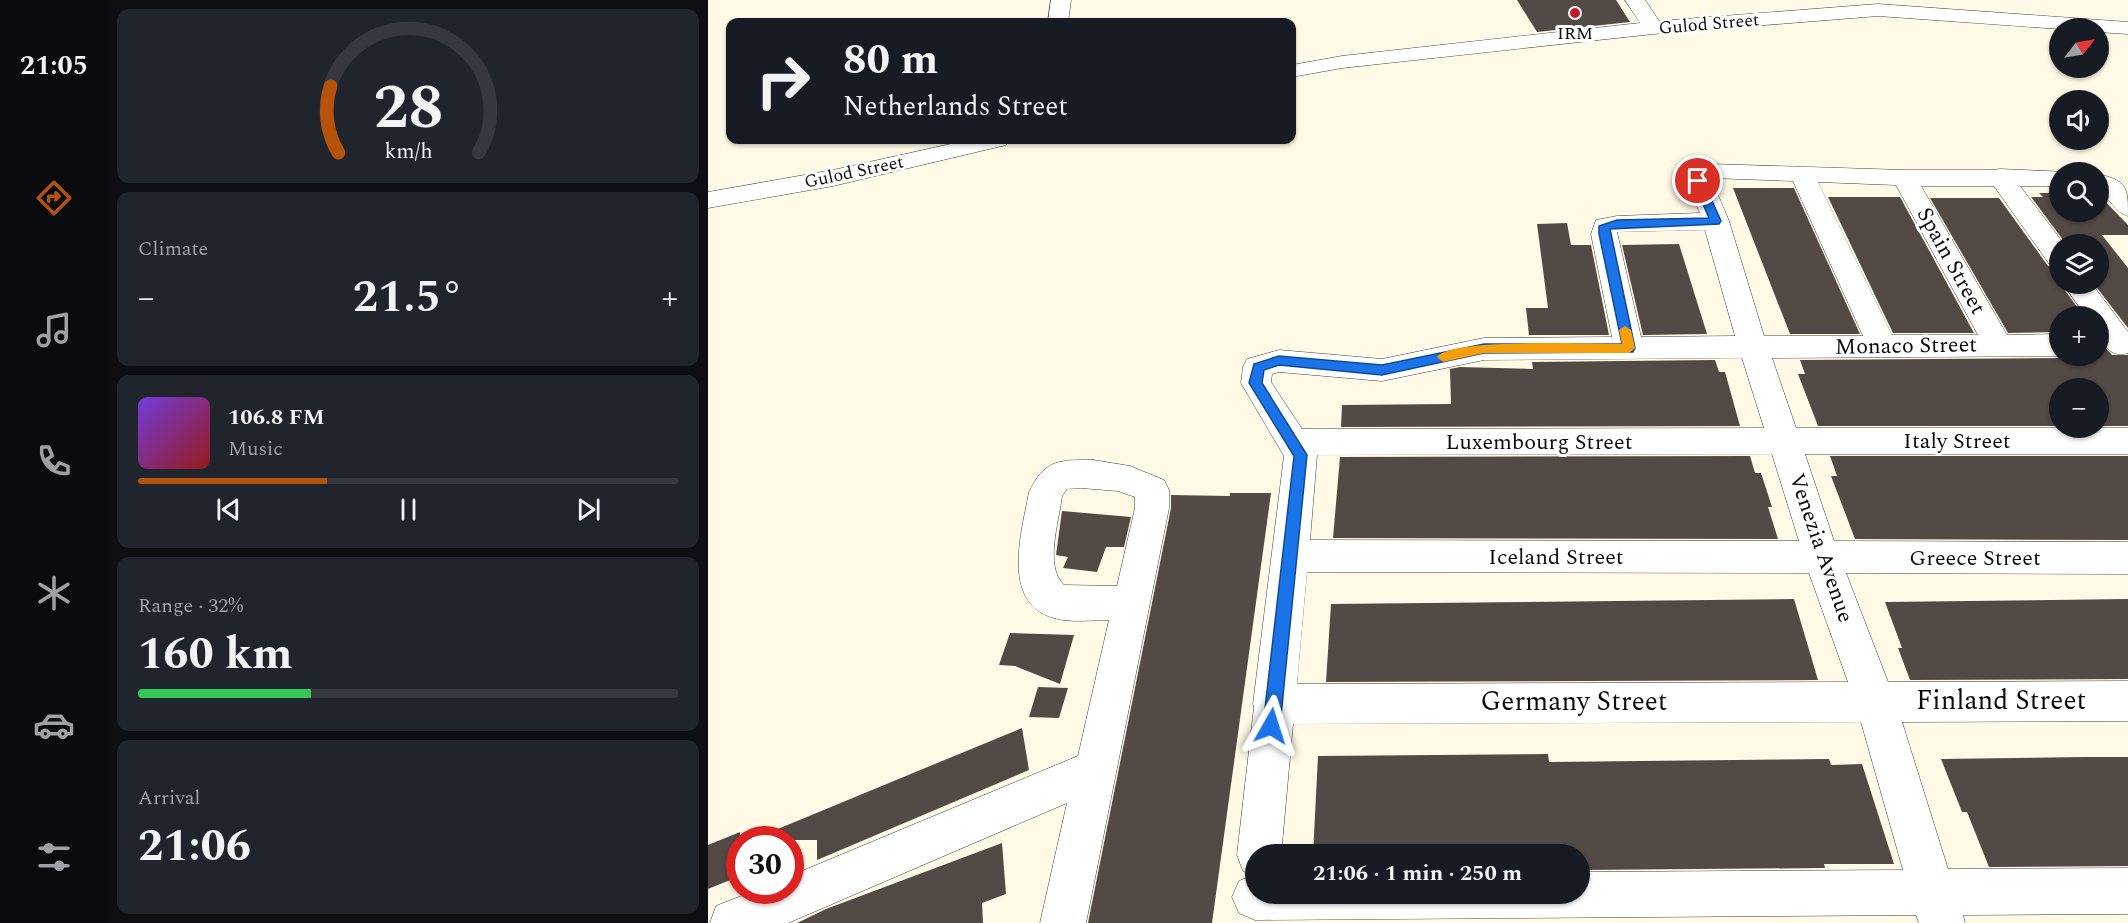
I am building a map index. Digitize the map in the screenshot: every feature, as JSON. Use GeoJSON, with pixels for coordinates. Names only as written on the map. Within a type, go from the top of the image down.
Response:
{"type":"FeatureCollection","features":[{"type":"Feature","properties":{"kind":"street"},"geometry":{"type":"LineString","coordinates":[[1059,18],[1061,0]]}},
{"type":"Feature","properties":{"kind":"street"},"geometry":{"type":"LineString","coordinates":[[1635,0],[1653,28]]}},
{"type":"Feature","properties":{"kind":"street","name":"Gulod Street"},"geometry":{"type":"LineString","coordinates":[[1296,70],[1342,62],[1653,28],[1878,10],[2128,28]]}},
{"type":"Feature","properties":{"kind":"street","name":"Gulod Street"},"geometry":{"type":"LineString","coordinates":[[708,200],[833,178],[981,144]]}},
{"type":"Feature","properties":{"kind":"street","name":"Venezia Avenue"},"geometry":{"type":"LineString","coordinates":[[1802,174],[1710,171],[1699,174],[1698,181],[1716,221],[1753,347],[1786,442],[1822,558],[1875,701],[1937,908]]}},
{"type":"Feature","properties":{"kind":"street"},"geometry":{"type":"LineString","coordinates":[[1882,347],[1802,174],[1904,178],[2049,178]]}},
{"type":"Feature","properties":{"kind":"street"},"geometry":{"type":"LineString","coordinates":[[2000,177],[2049,244]]}},
{"type":"Feature","properties":{"kind":"street","name":"Spain Street"},"geometry":{"type":"LineString","coordinates":[[1904,178],[1998,345]]}},
{"type":"Feature","properties":{"kind":"street"},"geometry":{"type":"LineString","coordinates":[[2109,187],[2128,208]]}},
{"type":"Feature","properties":{"kind":"street"},"geometry":{"type":"LineString","coordinates":[[1629,348],[1604,234],[1605,226],[1716,221]]}},
{"type":"Feature","properties":{"kind":"street"},"geometry":{"type":"LineString","coordinates":[[2083,294],[2116,345]]}},
{"type":"Feature","properties":{"kind":"street","name":"Monaco Street"},"geometry":{"type":"LineString","coordinates":[[1293,442],[1256,383],[1258,368],[1279,361],[1382,370],[1484,349],[2049,345]]}},
{"type":"Feature","properties":{"kind":"street","name":"Italy Street"},"geometry":{"type":"LineString","coordinates":[[1786,442],[2128,441]]}},
{"type":"Feature","properties":{"kind":"street"},"geometry":{"type":"LineString","coordinates":[[1260,844],[1301,455],[1293,442]]}},
{"type":"Feature","properties":{"kind":"street","name":"Luxembourg Street"},"geometry":{"type":"LineString","coordinates":[[1293,442],[1786,442]]}},
{"type":"Feature","properties":{"kind":"street","name":"Iceland Street"},"geometry":{"type":"LineString","coordinates":[[1290,556],[1822,558]]}},
{"type":"Feature","properties":{"kind":"street","name":"Greece Street"},"geometry":{"type":"LineString","coordinates":[[1822,558],[2128,558]]}},
{"type":"Feature","properties":{"kind":"street"},"geometry":{"type":"LineString","coordinates":[[1063,923],[1132,603]]}},
{"type":"Feature","properties":{"kind":"street","name":"Germany Street"},"geometry":{"type":"LineString","coordinates":[[1273,704],[1875,701]]}},
{"type":"Feature","properties":{"kind":"street","name":"Finland Street"},"geometry":{"type":"LineString","coordinates":[[1875,701],[2128,701]]}},
{"type":"Feature","properties":{"kind":"street"},"geometry":{"type":"LineString","coordinates":[[733,923],[1097,769]]}},
{"type":"Feature","properties":{"kind":"street"},"geometry":{"type":"LineString","coordinates":[[1590,899],[1937,908],[2128,891]]}},
{"type":"Feature","properties":{"kind":"building","name":"IRM"},"geometry":{"type":"Polygon","coordinates":[[[1517,0],[1616,0],[1630,22],[1537,32],[1517,0]]]}},
{"type":"Feature","properties":{"kind":"building"},"geometry":{"type":"Polygon","coordinates":[[[1733,188],[1794,188],[1860,334],[1790,334],[1733,188]]]}},
{"type":"Feature","properties":{"kind":"building"},"geometry":{"type":"Polygon","coordinates":[[[2039,193],[2049,193],[2049,221],[2031,197],[2043,197],[2039,193]]]}},
{"type":"Feature","properties":{"kind":"building"},"geometry":{"type":"Polygon","coordinates":[[[1828,197],[1900,197],[1974,333],[1893,333],[1828,197]]]}},
{"type":"Feature","properties":{"kind":"building"},"geometry":{"type":"Polygon","coordinates":[[[1930,198],[1999,198],[2049,266],[2049,294],[2068,294],[2076,306],[2049,306],[2049,332],[2008,333],[1930,198]]]}},
{"type":"Feature","properties":{"kind":"building"},"geometry":{"type":"Polygon","coordinates":[[[2109,205],[2128,225],[2128,235],[2059,234],[2050,222],[2109,222],[2109,205]]]}},
{"type":"Feature","properties":{"kind":"building"},"geometry":{"type":"Polygon","coordinates":[[[1567,223],[1571,245],[1591,245],[1609,335],[1529,335],[1526,308],[1548,308],[1537,224],[1567,223]]]}},
{"type":"Feature","properties":{"kind":"building"},"geometry":{"type":"Polygon","coordinates":[[[1679,244],[1707,334],[1643,335],[1622,245],[1679,244]]]}},
{"type":"Feature","properties":{"kind":"building"},"geometry":{"type":"Polygon","coordinates":[[[2109,244],[2128,268],[2128,328],[2102,294],[2109,294],[2109,244]]]}},
{"type":"Feature","properties":{"kind":"building"},"geometry":{"type":"Polygon","coordinates":[[[2109,352],[2112,355],[2128,355],[2128,426],[2109,426],[2109,378],[2049,378],[2049,426],[1818,426],[1798,374],[1805,374],[1800,360],[2049,358],[2049,366],[2109,366],[2109,352]]]}},
{"type":"Feature","properties":{"kind":"building"},"geometry":{"type":"Polygon","coordinates":[[[1715,360],[1719,372],[1725,372],[1740,426],[1341,427],[1342,405],[1451,404],[1450,369],[1460,367],[1533,369],[1532,362],[1715,360]]]}},
{"type":"Feature","properties":{"kind":"building"},"geometry":{"type":"Polygon","coordinates":[[[1750,456],[1755,473],[1761,473],[1772,507],[1768,507],[1778,539],[1333,538],[1340,457],[1750,456]]]}},
{"type":"Feature","properties":{"kind":"building"},"geometry":{"type":"Polygon","coordinates":[[[1830,456],[2128,456],[2128,540],[1855,539],[1831,476],[1837,476],[1830,456]]]}},
{"type":"Feature","properties":{"kind":"building"},"geometry":{"type":"Polygon","coordinates":[[[1230,493],[1271,493],[1212,923],[1088,923],[1171,508],[1171,495],[1230,496],[1230,493]]]}},
{"type":"Feature","properties":{"kind":"building"},"geometry":{"type":"Polygon","coordinates":[[[1062,511],[1131,517],[1124,547],[1106,547],[1097,572],[1063,568],[1068,557],[1056,555],[1062,511]]]}},
{"type":"Feature","properties":{"kind":"building"},"geometry":{"type":"Polygon","coordinates":[[[1794,599],[1818,680],[1326,682],[1331,604],[1794,599]]]}},
{"type":"Feature","properties":{"kind":"building"},"geometry":{"type":"Polygon","coordinates":[[[2128,599],[2128,679],[1910,680],[1898,648],[1902,648],[1885,602],[2128,599]]]}},
{"type":"Feature","properties":{"kind":"building"},"geometry":{"type":"Polygon","coordinates":[[[1010,633],[1074,635],[1060,684],[1015,666],[999,665],[1010,633]]]}},
{"type":"Feature","properties":{"kind":"building"},"geometry":{"type":"Polygon","coordinates":[[[1038,687],[1068,688],[1059,718],[1029,717],[1038,687]]]}},
{"type":"Feature","properties":{"kind":"building"},"geometry":{"type":"Polygon","coordinates":[[[1022,728],[1029,770],[817,860],[817,840],[804,840],[804,826],[785,826],[1022,728]]]}},
{"type":"Feature","properties":{"kind":"building"},"geometry":{"type":"Polygon","coordinates":[[[1548,754],[1549,762],[1829,759],[1831,765],[1862,764],[1894,864],[1824,864],[1825,868],[1590,870],[1590,844],[1314,844],[1318,756],[1548,754]]]}},
{"type":"Feature","properties":{"kind":"building"},"geometry":{"type":"Polygon","coordinates":[[[2128,757],[2128,866],[1989,867],[1967,812],[1962,812],[1941,759],[2128,757]]]}},
{"type":"Feature","properties":{"kind":"building"},"geometry":{"type":"Polygon","coordinates":[[[726,838],[726,882],[708,889],[708,845],[726,838]]]}},
{"type":"Feature","properties":{"kind":"building"},"geometry":{"type":"Polygon","coordinates":[[[1002,843],[1006,894],[982,903],[983,923],[797,923],[826,909],[1002,843]]]}},
{"type":"Feature","properties":{"kind":"slow traffic"},"geometry":{"type":"LineString","coordinates":[[1443,357],[1484,349],[1629,348],[1625,330]]}},
{"type":"Feature","properties":{"kind":"place","name":"IRM"},"geometry":{"type":"Point","coordinates":[1575,13]}},
{"type":"Feature","properties":{"kind":"route"},"geometry":{"type":"LineString","coordinates":[[1271,726],[1301,455],[1256,383],[1258,368],[1279,361],[1382,370],[1484,349],[1629,348],[1604,234],[1605,226],[1716,221],[1698,181]]}}]}
